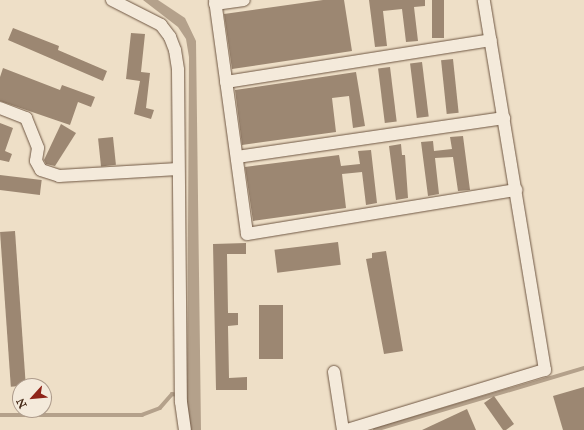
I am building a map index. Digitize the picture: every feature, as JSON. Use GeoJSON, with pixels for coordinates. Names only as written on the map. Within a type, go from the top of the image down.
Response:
{"type":"FeatureCollection","features":[{"type":"Feature","properties":{"kind":"street"},"geometry":{"type":"LineString","coordinates":[[112,0],[161,26],[170,37],[178,70],[181,402],[185,430]]}},
{"type":"Feature","properties":{"kind":"street"},"geometry":{"type":"LineString","coordinates":[[244,0],[215,2],[247,234],[516,190]]}},
{"type":"Feature","properties":{"kind":"street"},"geometry":{"type":"LineString","coordinates":[[347,430],[545,370],[484,0]]}},
{"type":"Feature","properties":{"kind":"street"},"geometry":{"type":"LineString","coordinates":[[226,82],[491,40]]}},
{"type":"Feature","properties":{"kind":"street"},"geometry":{"type":"LineString","coordinates":[[0,108],[26,118],[38,148],[36,161],[41,170],[59,176],[178,169]]}},
{"type":"Feature","properties":{"kind":"street"},"geometry":{"type":"LineString","coordinates":[[237,157],[504,118]]}},
{"type":"Feature","properties":{"kind":"street"},"geometry":{"type":"LineString","coordinates":[[334,372],[342,430]]}},
{"type":"Feature","properties":{"kind":"shaded area"},"geometry":{"type":"Polygon","coordinates":[[[143,0],[158,0],[185,18],[196,41],[201,430],[191,430],[187,404],[189,57],[186,39],[178,27],[143,0]]]}},
{"type":"Feature","properties":{"kind":"building"},"geometry":{"type":"Polygon","coordinates":[[[323,0],[344,0],[352,51],[232,69],[224,14],[323,0]]]}},
{"type":"Feature","properties":{"kind":"building"},"geometry":{"type":"Polygon","coordinates":[[[369,0],[425,0],[425,6],[414,7],[418,41],[406,42],[402,9],[383,11],[387,46],[375,47],[369,0]]]}},
{"type":"Feature","properties":{"kind":"building"},"geometry":{"type":"Polygon","coordinates":[[[432,0],[444,0],[444,38],[432,38],[432,0]]]}},
{"type":"Feature","properties":{"kind":"building"},"geometry":{"type":"Polygon","coordinates":[[[13,28],[59,46],[58,50],[107,71],[103,81],[8,40],[13,28]]]}},
{"type":"Feature","properties":{"kind":"building"},"geometry":{"type":"Polygon","coordinates":[[[131,33],[145,34],[141,72],[150,73],[146,108],[154,110],[151,119],[134,114],[140,81],[126,79],[131,33]]]}},
{"type":"Feature","properties":{"kind":"building"},"geometry":{"type":"Polygon","coordinates":[[[453,59],[459,113],[447,114],[441,60],[453,59]]]}},
{"type":"Feature","properties":{"kind":"building"},"geometry":{"type":"Polygon","coordinates":[[[422,62],[429,117],[417,118],[410,63],[422,62]]]}},
{"type":"Feature","properties":{"kind":"building"},"geometry":{"type":"Polygon","coordinates":[[[390,67],[397,122],[385,123],[378,68],[390,67]]]}},
{"type":"Feature","properties":{"kind":"building"},"geometry":{"type":"Polygon","coordinates":[[[3,68],[60,90],[62,85],[95,97],[91,107],[78,102],[70,125],[0,101],[0,77],[3,68]]]}},
{"type":"Feature","properties":{"kind":"building"},"geometry":{"type":"Polygon","coordinates":[[[356,72],[365,126],[353,128],[349,96],[332,98],[336,132],[242,145],[235,90],[356,72]]]}},
{"type":"Feature","properties":{"kind":"building"},"geometry":{"type":"Polygon","coordinates":[[[0,123],[13,128],[5,151],[12,154],[9,162],[0,160],[0,123]]]}},
{"type":"Feature","properties":{"kind":"building"},"geometry":{"type":"Polygon","coordinates":[[[61,124],[76,133],[55,166],[46,164],[44,160],[61,124]]]}},
{"type":"Feature","properties":{"kind":"building"},"geometry":{"type":"Polygon","coordinates":[[[463,136],[470,190],[458,191],[453,157],[435,158],[439,194],[428,196],[421,142],[433,141],[434,151],[452,149],[450,137],[463,136]]]}},
{"type":"Feature","properties":{"kind":"building"},"geometry":{"type":"Polygon","coordinates":[[[113,137],[116,165],[101,166],[98,139],[113,137]]]}},
{"type":"Feature","properties":{"kind":"building"},"geometry":{"type":"Polygon","coordinates":[[[401,144],[402,155],[405,155],[408,198],[396,200],[389,146],[401,144]]]}},
{"type":"Feature","properties":{"kind":"building"},"geometry":{"type":"Polygon","coordinates":[[[371,150],[377,203],[366,205],[362,172],[342,174],[346,208],[253,221],[245,167],[339,155],[341,166],[360,164],[358,151],[371,150]]]}},
{"type":"Feature","properties":{"kind":"building"},"geometry":{"type":"Polygon","coordinates":[[[0,175],[42,180],[40,195],[0,190],[0,175]]]}},
{"type":"Feature","properties":{"kind":"building"},"geometry":{"type":"Polygon","coordinates":[[[15,231],[25,378],[12,378],[11,387],[0,232],[15,231]]]}},
{"type":"Feature","properties":{"kind":"building"},"geometry":{"type":"Polygon","coordinates":[[[338,242],[341,265],[277,273],[274,250],[338,242]]]}},
{"type":"Feature","properties":{"kind":"building"},"geometry":{"type":"Polygon","coordinates":[[[246,243],[246,254],[227,254],[228,313],[238,313],[238,325],[228,326],[229,378],[247,377],[247,390],[216,390],[213,244],[246,243]]]}},
{"type":"Feature","properties":{"kind":"building"},"geometry":{"type":"Polygon","coordinates":[[[386,251],[403,351],[384,354],[366,259],[372,258],[372,253],[386,251]]]}},
{"type":"Feature","properties":{"kind":"building"},"geometry":{"type":"Polygon","coordinates":[[[259,305],[283,305],[283,359],[259,359],[259,305]]]}},
{"type":"Feature","properties":{"kind":"building"},"geometry":{"type":"Polygon","coordinates":[[[584,387],[584,430],[563,430],[553,396],[584,387]]]}},
{"type":"Feature","properties":{"kind":"building"},"geometry":{"type":"Polygon","coordinates":[[[494,396],[514,424],[506,430],[503,430],[484,403],[494,396]]]}},
{"type":"Feature","properties":{"kind":"building"},"geometry":{"type":"Polygon","coordinates":[[[467,409],[476,430],[422,430],[467,409]]]}},
{"type":"Feature","properties":{"kind":"waterway"},"geometry":{"type":"LineString","coordinates":[[375,430],[584,368]]}},
{"type":"Feature","properties":{"kind":"waterway"},"geometry":{"type":"LineString","coordinates":[[0,415],[142,415],[160,408],[172,394],[178,395]]}}]}
